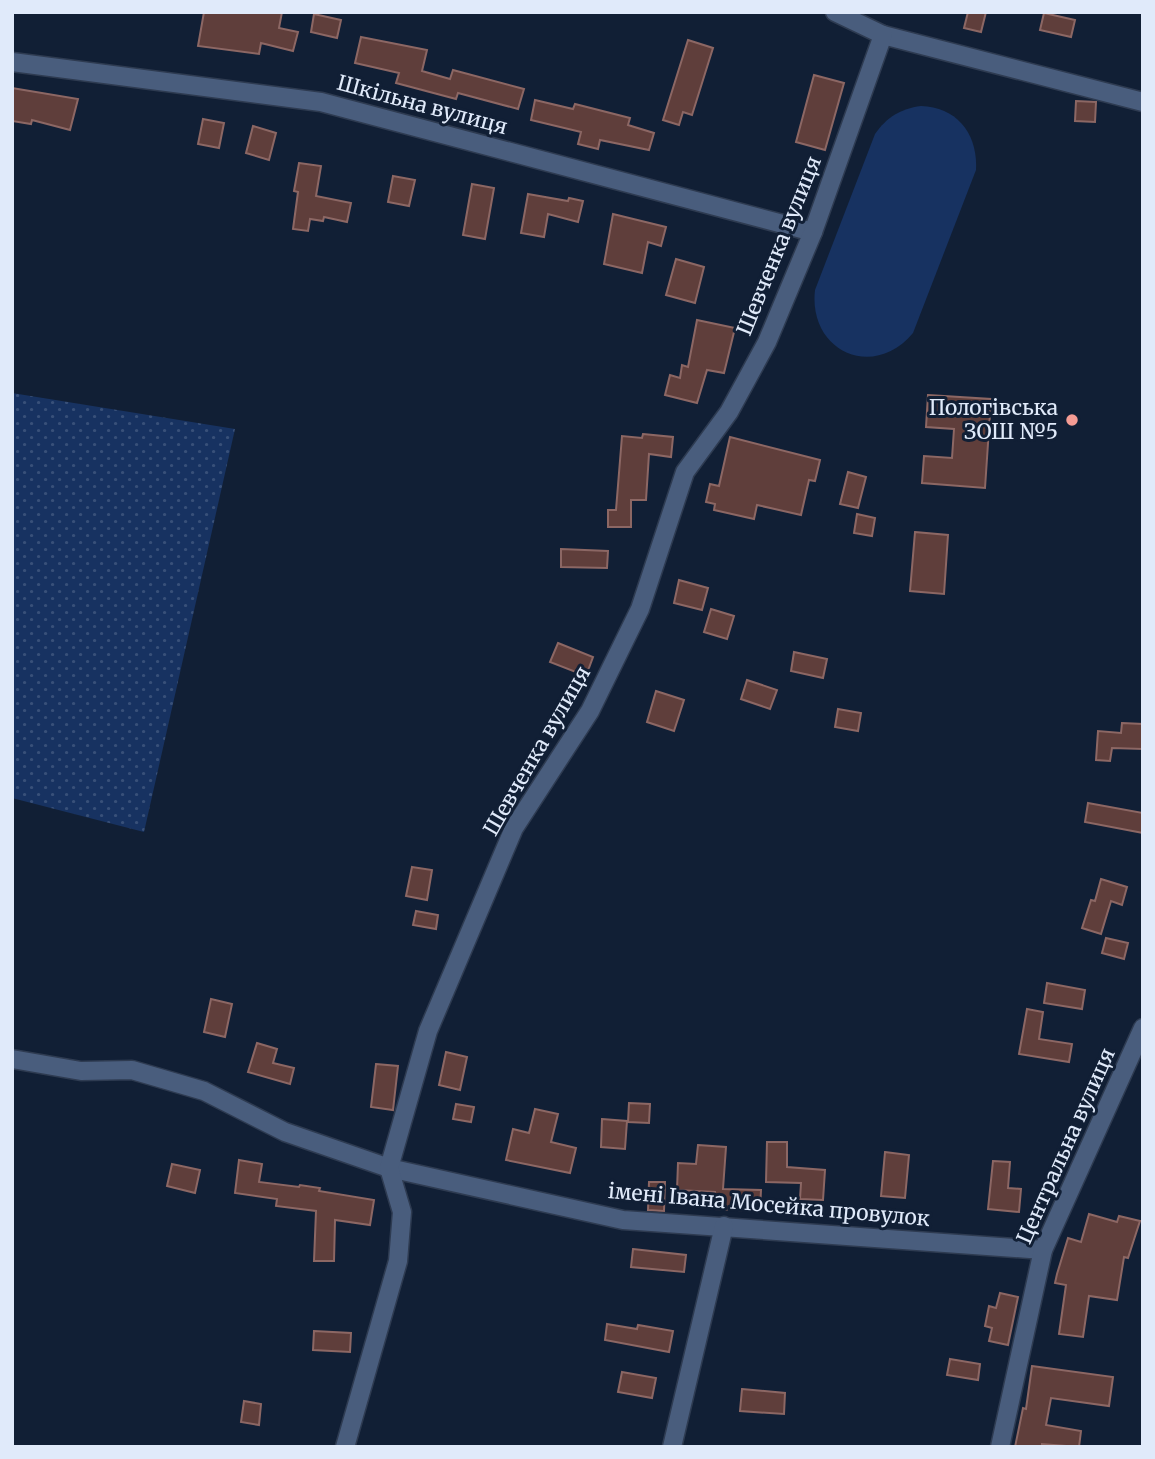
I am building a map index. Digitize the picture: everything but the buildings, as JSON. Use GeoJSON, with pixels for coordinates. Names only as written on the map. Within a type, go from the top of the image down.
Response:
{"type":"FeatureCollection","features":[{"type":"Feature","properties":{"kind":"street"},"geometry":{"type":"LineString","coordinates":[[835,12],[883,35],[1143,102]]}},
{"type":"Feature","properties":{"kind":"street","name":"Шевченка вулиця"},"geometry":{"type":"LineString","coordinates":[[389,1168],[428,1031],[514,828],[590,711],[640,609],[685,472],[729,412],[761,354],[813,232],[883,35]]}},
{"type":"Feature","properties":{"kind":"street","name":"Шкільна вулиця"},"geometry":{"type":"LineString","coordinates":[[16,59],[321,102],[813,232]]}},
{"type":"Feature","properties":{"kind":"street","name":"Центральна вулиця"},"geometry":{"type":"LineString","coordinates":[[1000,1447],[1043,1250],[1143,1028]]}},
{"type":"Feature","properties":{"kind":"street","name":"імені Івана Мосейка провулок"},"geometry":{"type":"LineString","coordinates":[[12,1059],[81,1071],[132,1070],[204,1091],[285,1132],[389,1168],[623,1220],[1043,1250]]}},
{"type":"Feature","properties":{"kind":"street"},"geometry":{"type":"LineString","coordinates":[[345,1447],[398,1261],[402,1212],[389,1168]]}},
{"type":"Feature","properties":{"kind":"street"},"geometry":{"type":"LineString","coordinates":[[671,1447],[724,1226]]}},
{"type":"Feature","properties":{"kind":"shaded area"},"geometry":{"type":"Polygon","coordinates":[[[921,106],[945,111],[963,125],[973,145],[976,170],[913,333],[897,347],[880,355],[863,357],[846,352],[832,343],[822,329],[816,311],[815,290],[875,134],[895,115],[921,106]]]}},
{"type":"Feature","properties":{"kind":"shaded area"},"geometry":{"type":"Polygon","coordinates":[[[12,393],[235,429],[144,832],[12,798],[12,393]]]}},
{"type":"Feature","properties":{"kind":"place","name":"Пологівська ЗОШ №5"},"geometry":{"type":"Point","coordinates":[1072,420]}}]}
